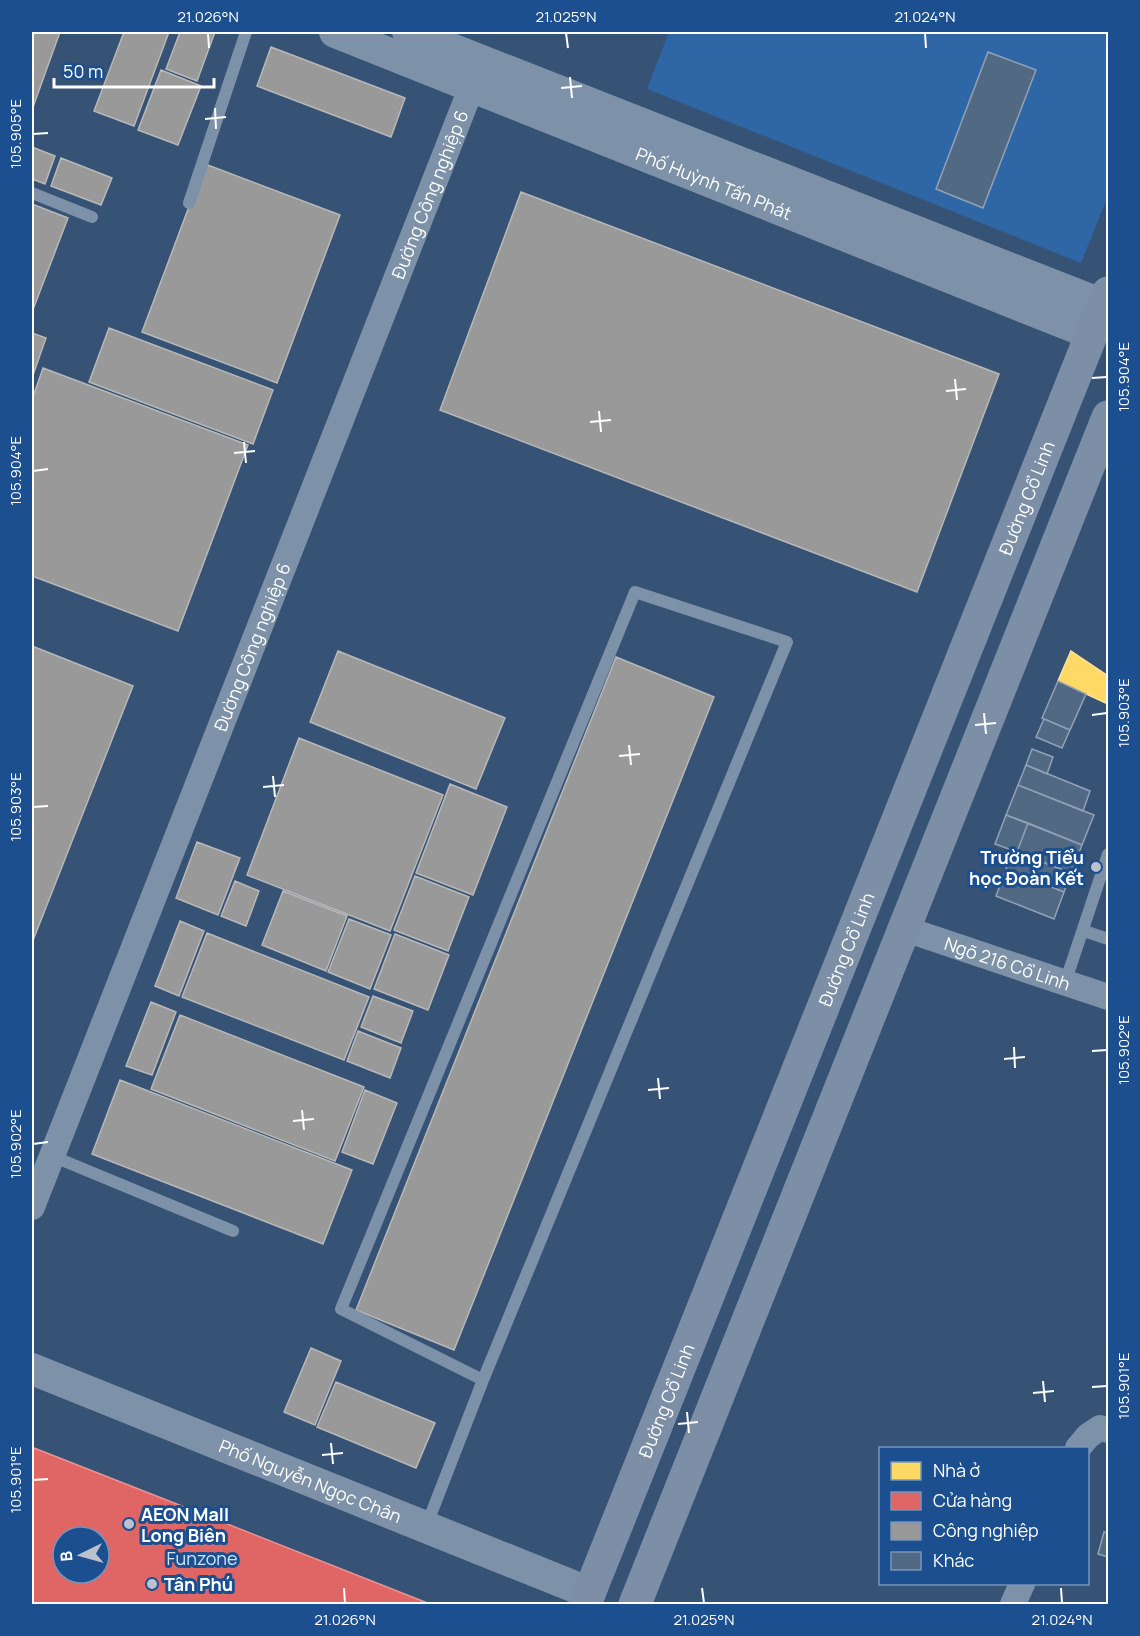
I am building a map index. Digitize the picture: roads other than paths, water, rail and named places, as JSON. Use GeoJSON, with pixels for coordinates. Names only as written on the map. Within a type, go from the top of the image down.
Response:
{"type":"FeatureCollection","features":[{"type":"Feature","properties":{"kind":"main road","name":"Đường Cổ Linh"},"geometry":{"type":"LineString","coordinates":[[587,1599],[1101,311]]}},
{"type":"Feature","properties":{"kind":"main road"},"geometry":{"type":"LineString","coordinates":[[634,1605],[1108,417]]}},
{"type":"Feature","properties":{"kind":"street","name":"Phố Huỳnh Tấn Phát"},"geometry":{"type":"LineString","coordinates":[[335,32],[477,73],[1101,311]]}},
{"type":"Feature","properties":{"kind":"street","name":"Phố Huỳnh Tấn Phát"},"geometry":{"type":"LineString","coordinates":[[408,32],[477,73]]}},
{"type":"Feature","properties":{"kind":"street","name":"Đường Công nghiệp 6"},"geometry":{"type":"LineString","coordinates":[[32,1207],[477,73]]}},
{"type":"Feature","properties":{"kind":"street","name":"Ngõ 216 Cổ Linh"},"geometry":{"type":"LineString","coordinates":[[905,929],[1108,997]]}},
{"type":"Feature","properties":{"kind":"street","name":"Phố Nguyễn Ngọc Chân"},"geometry":{"type":"LineString","coordinates":[[32,1369],[426,1527],[587,1599]]}},
{"type":"Feature","properties":{"kind":"street"},"geometry":{"type":"LineString","coordinates":[[1080,1447],[1088,1436],[1104,1429]]}},
{"type":"Feature","properties":{"kind":"street"},"geometry":{"type":"LineString","coordinates":[[1013,1605],[1022,1585]]}},
{"type":"Feature","properties":{"kind":"lane"},"geometry":{"type":"LineString","coordinates":[[189,203],[246,32]]}},
{"type":"Feature","properties":{"kind":"lane"},"geometry":{"type":"LineString","coordinates":[[32,193],[92,217]]}},
{"type":"Feature","properties":{"kind":"lane"},"geometry":{"type":"LineString","coordinates":[[426,1527],[483,1380],[787,642],[635,592],[340,1309],[483,1380]]}},
{"type":"Feature","properties":{"kind":"lane"},"geometry":{"type":"LineString","coordinates":[[1065,983],[1108,854]]}},
{"type":"Feature","properties":{"kind":"lane"},"geometry":{"type":"LineString","coordinates":[[1084,931],[1108,939]]}},
{"type":"Feature","properties":{"kind":"lane"},"geometry":{"type":"LineString","coordinates":[[51,1156],[233,1231]]}},
{"type":"Feature","properties":{"kind":"place","name":"Trường Tiểu học Đoàn Kết"},"geometry":{"type":"Point","coordinates":[1096,867]}},
{"type":"Feature","properties":{"kind":"place","name":"AEON Mall Long Biên"},"geometry":{"type":"Point","coordinates":[129,1524]}},
{"type":"Feature","properties":{"kind":"place","name":"Tân Phú"},"geometry":{"type":"Point","coordinates":[152,1584]}},
{"type":"Feature","properties":{"kind":"park label","name":"Funzone"},"geometry":{"type":"Point","coordinates":[202,1558]}}]}
